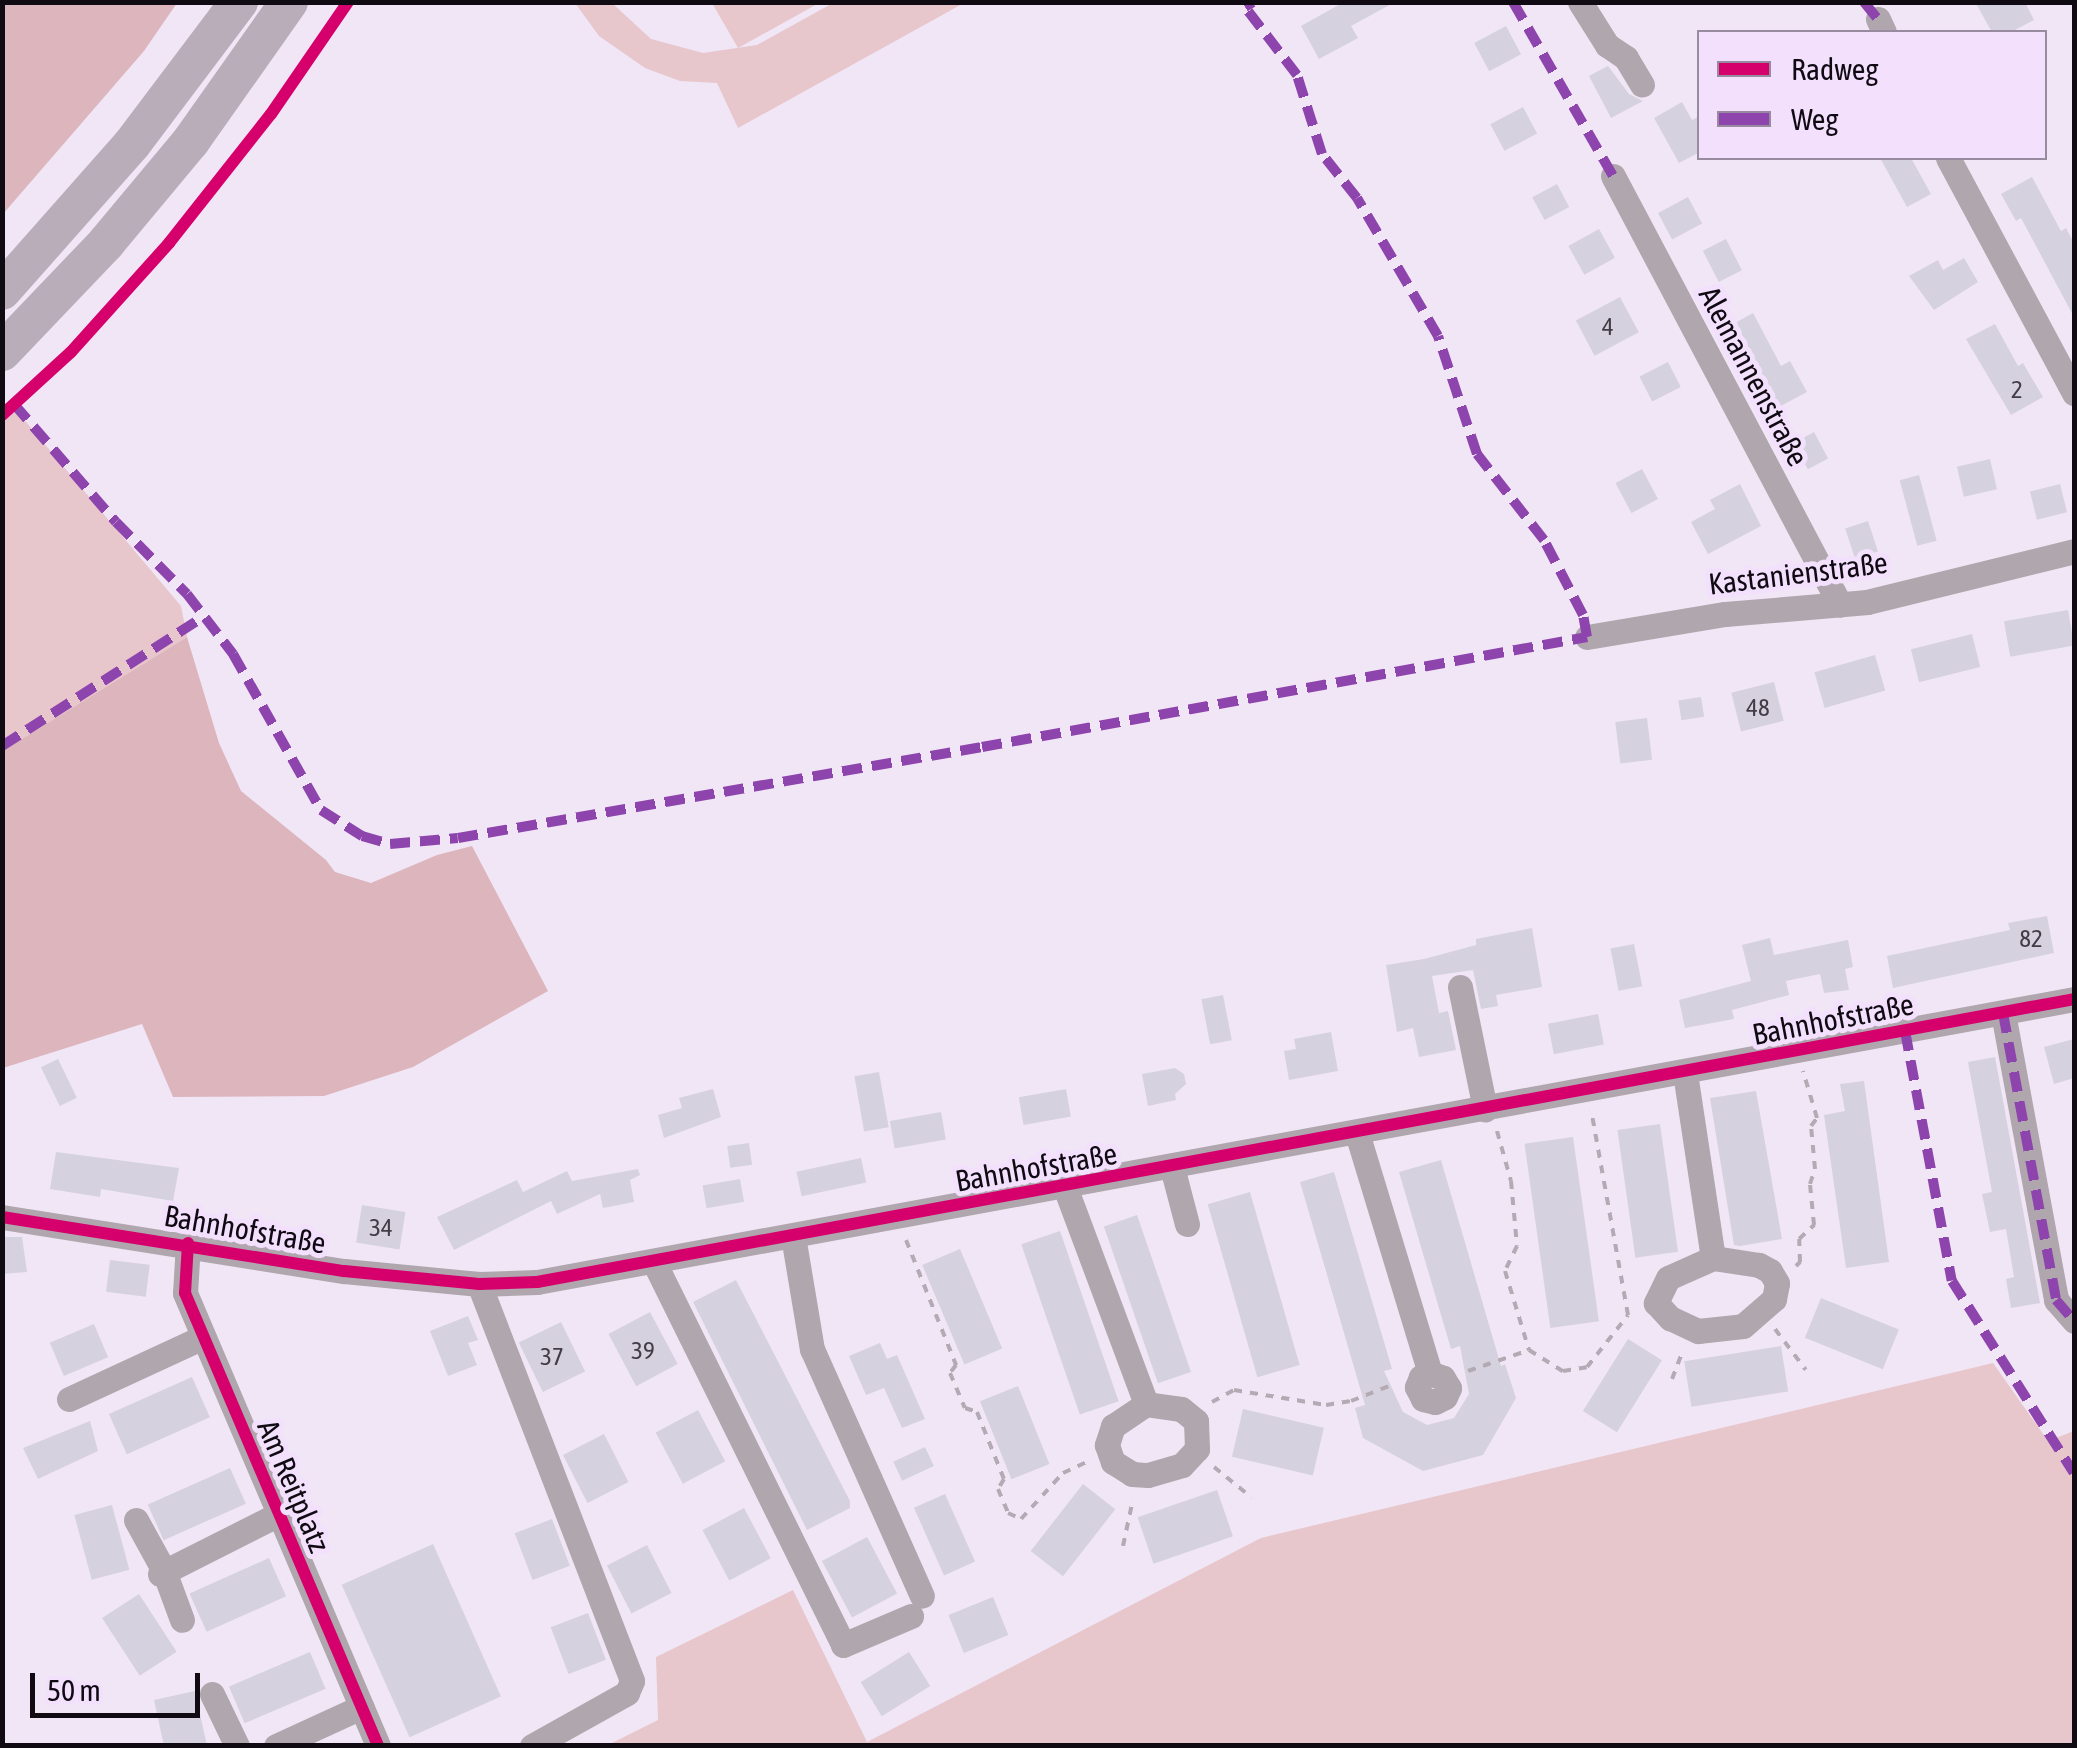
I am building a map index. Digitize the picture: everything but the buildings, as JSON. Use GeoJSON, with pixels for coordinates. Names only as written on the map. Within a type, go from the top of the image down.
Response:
{"type":"FeatureCollection","features":[{"type":"Feature","properties":{"kind":"highway"},"geometry":{"type":"LineString","coordinates":[[2,291],[132,144],[238,2]]}},
{"type":"Feature","properties":{"kind":"highway"},"geometry":{"type":"LineString","coordinates":[[2,352],[118,229],[190,141],[289,2]]}},
{"type":"Feature","properties":{"kind":"street"},"geometry":{"type":"LineString","coordinates":[[1580,2],[1607,45],[1626,58],[1642,85]]}},
{"type":"Feature","properties":{"kind":"street"},"geometry":{"type":"LineString","coordinates":[[1949,160],[2074,393]]}},
{"type":"Feature","properties":{"kind":"street","name":"Alemannenstraße"},"geometry":{"type":"LineString","coordinates":[[1614,176],[1840,606]]}},
{"type":"Feature","properties":{"kind":"street","name":"Kastanienstraße"},"geometry":{"type":"LineString","coordinates":[[1587,637],[1725,614],[1840,606],[2074,550]]}},
{"type":"Feature","properties":{"kind":"street"},"geometry":{"type":"LineString","coordinates":[[1460,986],[1488,1108]]}},
{"type":"Feature","properties":{"kind":"street","name":"Bahnhofstraße"},"geometry":{"type":"LineString","coordinates":[[2,1217],[188,1243],[344,1271],[479,1284],[537,1282],[2074,1000]]}},
{"type":"Feature","properties":{"kind":"street"},"geometry":{"type":"LineString","coordinates":[[2003,1013],[2056,1300],[2074,1321]]}},
{"type":"Feature","properties":{"kind":"street"},"geometry":{"type":"LineString","coordinates":[[1685,1073],[1713,1258]]}},
{"type":"Feature","properties":{"kind":"street"},"geometry":{"type":"LineString","coordinates":[[1357,1133],[1431,1381]]}},
{"type":"Feature","properties":{"kind":"street"},"geometry":{"type":"LineString","coordinates":[[1172,1167],[1186,1224]]}},
{"type":"Feature","properties":{"kind":"street"},"geometry":{"type":"LineString","coordinates":[[1064,1187],[1146,1404]]}},
{"type":"Feature","properties":{"kind":"street"},"geometry":{"type":"LineString","coordinates":[[654,1262],[844,1645],[916,1606],[812,1350],[793,1236]]}},
{"type":"Feature","properties":{"kind":"street","name":"Am Reitplatz"},"geometry":{"type":"LineString","coordinates":[[188,1243],[185,1293],[378,1746]]}},
{"type":"Feature","properties":{"kind":"street"},"geometry":{"type":"LineString","coordinates":[[1713,1258],[1759,1265],[1777,1283],[1774,1299],[1763,1313],[1743,1326],[1722,1331],[1692,1328],[1670,1318],[1656,1303],[1668,1278],[1713,1258]]}},
{"type":"Feature","properties":{"kind":"street"},"geometry":{"type":"LineString","coordinates":[[479,1284],[632,1681],[627,1693],[532,1746]]}},
{"type":"Feature","properties":{"kind":"street"},"geometry":{"type":"LineString","coordinates":[[69,1399],[203,1337]]}},
{"type":"Feature","properties":{"kind":"street"},"geometry":{"type":"LineString","coordinates":[[1146,1404],[1182,1409],[1198,1426],[1197,1450],[1182,1465],[1138,1474],[1114,1462],[1109,1451],[1114,1426],[1146,1404]]}},
{"type":"Feature","properties":{"kind":"street","name":"Am Reitplatz"},"geometry":{"type":"LineString","coordinates":[[162,1573],[279,1514]]}},
{"type":"Feature","properties":{"kind":"street"},"geometry":{"type":"LineString","coordinates":[[136,1520],[182,1620]]}},
{"type":"Feature","properties":{"kind":"street"},"geometry":{"type":"LineString","coordinates":[[212,1694],[237,1746]]}},
{"type":"Feature","properties":{"kind":"street"},"geometry":{"type":"LineString","coordinates":[[276,1746],[362,1707]]}},
{"type":"Feature","properties":{"kind":"path"},"geometry":{"type":"LineString","coordinates":[[1777,1283],[1800,1262],[1799,1238],[1814,1225],[1811,1126],[1817,1118],[1799,1051]]}},
{"type":"Feature","properties":{"kind":"path"},"geometry":{"type":"LineString","coordinates":[[1488,1108],[1511,1181],[1517,1246],[1505,1271],[1529,1350],[1562,1371],[1587,1366],[1628,1315],[1588,1091]]}},
{"type":"Feature","properties":{"kind":"path"},"geometry":{"type":"LineString","coordinates":[[897,1217],[956,1365],[950,1373],[965,1408],[976,1412],[1004,1479],[998,1489],[1008,1513],[1021,1519],[1063,1474],[1109,1451]]}},
{"type":"Feature","properties":{"kind":"path"},"geometry":{"type":"LineString","coordinates":[[1763,1313],[1806,1370]]}},
{"type":"Feature","properties":{"kind":"path"},"geometry":{"type":"LineString","coordinates":[[1672,1378],[1692,1328]]}},
{"type":"Feature","properties":{"kind":"path"},"geometry":{"type":"LineString","coordinates":[[1251,1496],[1208,1463],[1198,1426],[1214,1400],[1234,1390],[1326,1405],[1351,1401],[1400,1381],[1431,1381],[1529,1350]]}},
{"type":"Feature","properties":{"kind":"path"},"geometry":{"type":"LineString","coordinates":[[1123,1546],[1138,1474]]}},
{"type":"Feature","properties":{"kind":"shaded area"},"geometry":{"type":"Polygon","coordinates":[[[3,2],[177,3],[144,51],[3,214],[3,2]]]}},
{"type":"Feature","properties":{"kind":"shaded area"},"geometry":{"type":"Polygon","coordinates":[[[575,3],[612,3],[651,39],[703,53],[757,45],[833,3],[964,3],[738,128],[717,83],[680,81],[645,68],[599,36],[575,3]]]}},
{"type":"Feature","properties":{"kind":"shaded area"},"geometry":{"type":"Polygon","coordinates":[[[712,3],[819,3],[738,48],[712,3]]]}},
{"type":"Feature","properties":{"kind":"shaded area"},"geometry":{"type":"Polygon","coordinates":[[[16,410],[181,606],[187,637],[3,753],[2,422],[16,410]]]}},
{"type":"Feature","properties":{"kind":"shaded area"},"geometry":{"type":"Polygon","coordinates":[[[187,637],[219,743],[241,791],[326,860],[335,872],[371,883],[437,855],[472,846],[548,991],[413,1067],[324,1096],[173,1097],[142,1024],[3,1068],[3,751],[187,637]]]}},
{"type":"Feature","properties":{"kind":"shaded area"},"geometry":{"type":"Polygon","coordinates":[[[1993,1363],[2048,1441],[2074,1431],[2074,1745],[608,1745],[658,1720],[656,1657],[793,1590],[867,1742],[1261,1538],[1993,1363]]]}},
{"type":"Feature","properties":{"kind":"marked path"},"geometry":{"type":"LineString","coordinates":[[14,404],[116,522],[187,594],[233,654],[321,810],[362,836],[390,844],[458,838],[1587,637],[1583,615],[1544,540],[1477,454],[1438,336],[1357,198],[1322,154],[1297,75],[1245,7],[1253,2]]}},
{"type":"Feature","properties":{"kind":"marked path"},"geometry":{"type":"LineString","coordinates":[[1513,2],[1613,176]]}},
{"type":"Feature","properties":{"kind":"marked path"},"geometry":{"type":"LineString","coordinates":[[1864,2],[1878,19]]}},
{"type":"Feature","properties":{"kind":"marked path"},"geometry":{"type":"LineString","coordinates":[[2,746],[201,618]]}},
{"type":"Feature","properties":{"kind":"marked path"},"geometry":{"type":"LineString","coordinates":[[2003,1013],[2056,1300],[2074,1321]]}},
{"type":"Feature","properties":{"kind":"marked path"},"geometry":{"type":"LineString","coordinates":[[1905,1031],[1952,1281],[2074,1473]]}},
{"type":"Feature","properties":{"kind":"cycle path"},"geometry":{"type":"LineString","coordinates":[[2,415],[71,352],[169,243],[271,114],[348,2]]}},
{"type":"Feature","properties":{"kind":"cycle path"},"geometry":{"type":"LineString","coordinates":[[2,1217],[344,1271],[479,1284],[537,1282],[2074,999]]}},
{"type":"Feature","properties":{"kind":"cycle path"},"geometry":{"type":"LineString","coordinates":[[188,1243],[185,1293],[378,1746]]}}]}
